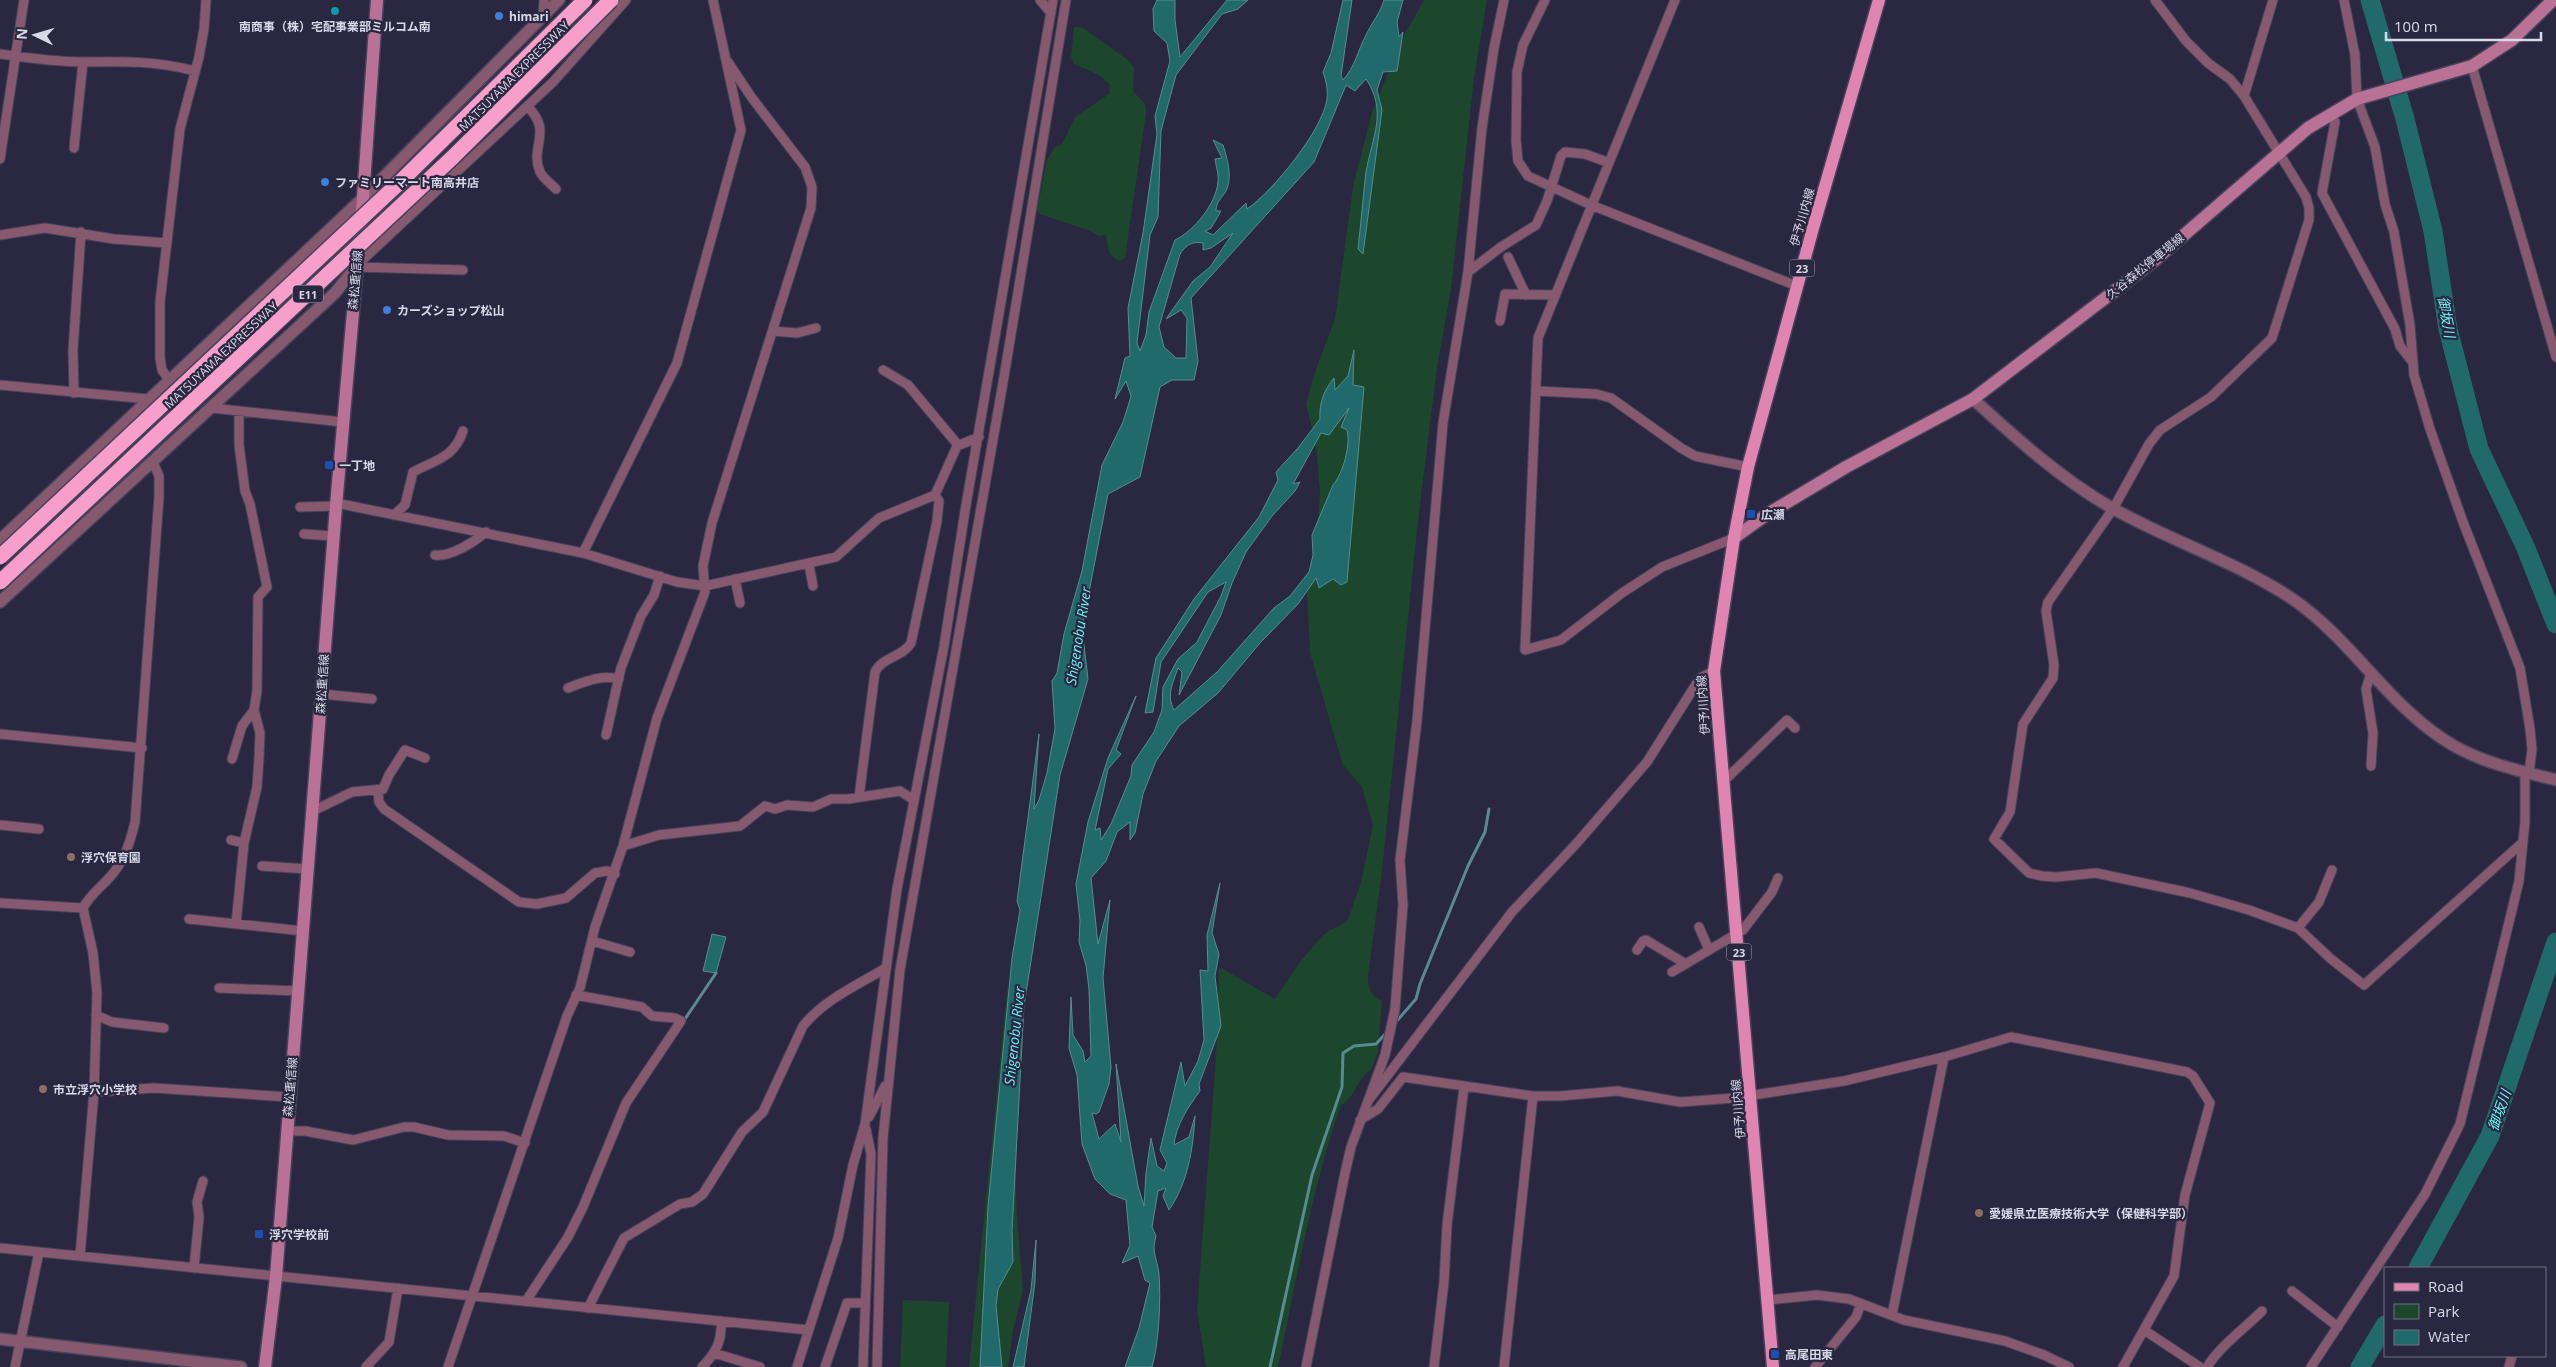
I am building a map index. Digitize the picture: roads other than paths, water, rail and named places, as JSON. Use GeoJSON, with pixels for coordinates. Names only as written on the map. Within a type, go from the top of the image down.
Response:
{"type":"FeatureCollection","features":[{"type":"Feature","properties":{"kind":"highway","name":"MATSUYAMA EXPRESSWAY"},"geometry":{"type":"LineString","coordinates":[[0,557],[387,195],[585,0]]}},
{"type":"Feature","properties":{"kind":"highway","name":"MATSUYAMA EXPRESSWAY"},"geometry":{"type":"LineString","coordinates":[[0,582],[453,157],[611,0]]}},
{"type":"Feature","properties":{"kind":"main road","name":"森松重信線"},"geometry":{"type":"LineString","coordinates":[[265,1367],[276,1277],[336,504],[363,198],[377,0]]}},
{"type":"Feature","properties":{"kind":"main road","name":"伊予川内線"},"geometry":{"type":"LineString","coordinates":[[1774,1367],[1714,671],[1734,538],[1748,467],[1797,286],[1879,0]]}},
{"type":"Feature","properties":{"kind":"main road","name":"久谷森松停車場線"},"geometry":{"type":"LineString","coordinates":[[1734,538],[1766,515],[1864,457],[1973,399],[2155,260],[2308,128],[2331,113],[2361,98],[2472,66],[2512,40],[2552,0]]}},
{"type":"Feature","properties":{"kind":"street"},"geometry":{"type":"LineString","coordinates":[[0,159],[24,0]]}},
{"type":"Feature","properties":{"kind":"street"},"geometry":{"type":"LineString","coordinates":[[168,380],[162,370],[160,358],[160,302],[180,129],[204,29],[206,0]]}},
{"type":"Feature","properties":{"kind":"street"},"geometry":{"type":"LineString","coordinates":[[543,16],[544,0]]}},
{"type":"Feature","properties":{"kind":"street"},"geometry":{"type":"LineString","coordinates":[[0,540],[363,198],[559,0]]}},
{"type":"Feature","properties":{"kind":"street"},"geometry":{"type":"LineString","coordinates":[[0,602],[335,293],[356,267],[566,69],[626,0]]}},
{"type":"Feature","properties":{"kind":"street"},"geometry":{"type":"LineString","coordinates":[[583,553],[678,363],[741,130],[728,62],[713,0]]}},
{"type":"Feature","properties":{"kind":"street"},"geometry":{"type":"LineString","coordinates":[[1040,0],[1051,13]]}},
{"type":"Feature","properties":{"kind":"street"},"geometry":{"type":"LineString","coordinates":[[797,1367],[838,1238],[853,1165],[865,1124],[886,968],[914,800],[944,646],[965,511],[1053,0]]}},
{"type":"Feature","properties":{"kind":"street"},"geometry":{"type":"LineString","coordinates":[[877,1367],[884,1138],[888,1082],[906,927],[1002,387],[1066,0]]}},
{"type":"Feature","properties":{"kind":"street"},"geometry":{"type":"LineString","coordinates":[[1306,1367],[1345,1173],[1360,1120],[1385,1055],[1396,1009],[1403,905],[1400,860],[1417,721],[1443,423],[1468,272],[1482,128],[1494,48],[1504,0]]}},
{"type":"Feature","properties":{"kind":"street"},"geometry":{"type":"LineString","coordinates":[[1545,0],[1522,45],[1517,72],[1516,142],[1518,161],[1528,176],[1550,188],[1591,205],[1797,286]]}},
{"type":"Feature","properties":{"kind":"street"},"geometry":{"type":"LineString","coordinates":[[1675,0],[1607,162],[1538,338],[1525,650],[1560,640],[1622,593],[1662,567],[1734,538]]}},
{"type":"Feature","properties":{"kind":"street"},"geometry":{"type":"LineString","coordinates":[[2155,0],[2186,41],[2208,63],[2230,79],[2244,96],[2306,197],[2309,208],[2309,220],[2275,332],[2260,352],[2211,397],[2160,430],[2149,444],[2113,509],[2048,602],[2046,611],[2054,665],[2053,678],[2023,724],[2010,812],[1994,839],[2028,873],[2056,877],[2096,873],[2190,893],[2248,910],[2298,928],[2331,959],[2364,985],[2523,842]]}},
{"type":"Feature","properties":{"kind":"street"},"geometry":{"type":"LineString","coordinates":[[2244,96],[2273,0]]}},
{"type":"Feature","properties":{"kind":"street"},"geometry":{"type":"LineString","coordinates":[[2311,1367],[2425,1194],[2460,1124],[2519,881],[2532,749],[2520,668],[2463,522],[2430,430],[2412,362],[2410,325],[2394,232],[2385,204],[2375,146],[2361,98],[2355,54],[2344,0]]}},
{"type":"Feature","properties":{"kind":"street"},"geometry":{"type":"LineString","coordinates":[[0,54],[83,62],[123,60],[155,63],[195,71]]}},
{"type":"Feature","properties":{"kind":"street"},"geometry":{"type":"LineString","coordinates":[[74,148],[83,62]]}},
{"type":"Feature","properties":{"kind":"street"},"geometry":{"type":"LineString","coordinates":[[448,1367],[567,1016],[576,995],[615,874],[657,718],[705,592],[703,566],[712,523],[811,208],[812,187],[805,167],[752,98],[728,62]]}},
{"type":"Feature","properties":{"kind":"street"},"geometry":{"type":"LineString","coordinates":[[2472,66],[2556,357]]}},
{"type":"Feature","properties":{"kind":"street"},"geometry":{"type":"LineString","coordinates":[[527,106],[538,116],[540,123],[538,165],[540,173],[556,189]]}},
{"type":"Feature","properties":{"kind":"street"},"geometry":{"type":"LineString","coordinates":[[2331,113],[2335,122],[2322,193],[2395,329],[2400,346],[2412,362]]}},
{"type":"Feature","properties":{"kind":"street"},"geometry":{"type":"LineString","coordinates":[[1468,272],[1501,247],[1536,225],[1561,156],[1565,152],[1585,154],[1607,162]]}},
{"type":"Feature","properties":{"kind":"street"},"geometry":{"type":"LineString","coordinates":[[0,235],[45,228],[81,232],[114,239],[166,243]]}},
{"type":"Feature","properties":{"kind":"street"},"geometry":{"type":"LineString","coordinates":[[74,393],[74,332],[81,232]]}},
{"type":"Feature","properties":{"kind":"street"},"geometry":{"type":"LineString","coordinates":[[1508,257],[1526,295]]}},
{"type":"Feature","properties":{"kind":"street"},"geometry":{"type":"LineString","coordinates":[[356,267],[463,270]]}},
{"type":"Feature","properties":{"kind":"street"},"geometry":{"type":"LineString","coordinates":[[1500,321],[1505,294],[1555,295]]}},
{"type":"Feature","properties":{"kind":"street"},"geometry":{"type":"LineString","coordinates":[[773,331],[797,333],[816,328]]}},
{"type":"Feature","properties":{"kind":"street"},"geometry":{"type":"LineString","coordinates":[[883,370],[908,385],[958,445]]}},
{"type":"Feature","properties":{"kind":"street"},"geometry":{"type":"LineString","coordinates":[[0,386],[148,400]]}},
{"type":"Feature","properties":{"kind":"street"},"geometry":{"type":"LineString","coordinates":[[1537,391],[1596,394],[1611,398],[1695,456],[1748,467]]}},
{"type":"Feature","properties":{"kind":"street"},"geometry":{"type":"LineString","coordinates":[[1973,399],[2037,456],[2082,490],[2113,509],[2270,585],[2317,618],[2421,723],[2443,739],[2486,761],[2556,780]]}},
{"type":"Feature","properties":{"kind":"street"},"geometry":{"type":"LineString","coordinates":[[211,408],[343,422]]}},
{"type":"Feature","properties":{"kind":"street"},"geometry":{"type":"LineString","coordinates":[[236,924],[244,843],[256,787],[260,733],[254,710],[257,691],[258,597],[267,587],[267,580],[260,563],[250,504],[245,491],[239,445],[239,411]]}},
{"type":"Feature","properties":{"kind":"street"},"geometry":{"type":"LineString","coordinates":[[394,515],[405,505],[413,472],[434,464],[454,450],[463,431]]}},
{"type":"Feature","properties":{"kind":"street"},"geometry":{"type":"LineString","coordinates":[[300,507],[336,504],[486,532],[583,553],[660,576],[705,586],[809,565],[836,557],[879,518],[935,495],[943,482],[952,453],[958,445],[979,437]]}},
{"type":"Feature","properties":{"kind":"street"},"geometry":{"type":"LineString","coordinates":[[80,1256],[94,1092],[96,1016],[96,976],[83,908],[92,893],[118,867],[130,842],[135,822],[142,748],[159,497],[159,476],[153,462]]}},
{"type":"Feature","properties":{"kind":"street"},"geometry":{"type":"LineString","coordinates":[[859,797],[875,672],[880,664],[911,643],[937,521],[939,501],[935,495]]}},
{"type":"Feature","properties":{"kind":"street"},"geometry":{"type":"LineString","coordinates":[[435,555],[440,556],[464,548],[486,532]]}},
{"type":"Feature","properties":{"kind":"street"},"geometry":{"type":"LineString","coordinates":[[304,534],[334,536]]}},
{"type":"Feature","properties":{"kind":"street"},"geometry":{"type":"LineString","coordinates":[[809,565],[814,586]]}},
{"type":"Feature","properties":{"kind":"street"},"geometry":{"type":"LineString","coordinates":[[606,736],[619,679],[641,616],[654,595],[660,576]]}},
{"type":"Feature","properties":{"kind":"street"},"geometry":{"type":"LineString","coordinates":[[736,579],[740,603]]}},
{"type":"Feature","properties":{"kind":"street"},"geometry":{"type":"LineString","coordinates":[[1368,1101],[1512,912],[1576,844],[1646,762],[1700,678],[1714,671]]}},
{"type":"Feature","properties":{"kind":"street"},"geometry":{"type":"LineString","coordinates":[[2371,766],[2373,733],[2366,689],[2372,673]]}},
{"type":"Feature","properties":{"kind":"street"},"geometry":{"type":"LineString","coordinates":[[568,688],[605,677],[619,679]]}},
{"type":"Feature","properties":{"kind":"street"},"geometry":{"type":"LineString","coordinates":[[322,694],[372,699]]}},
{"type":"Feature","properties":{"kind":"street"},"geometry":{"type":"LineString","coordinates":[[232,760],[242,726],[254,710]]}},
{"type":"Feature","properties":{"kind":"street"},"geometry":{"type":"LineString","coordinates":[[1723,778],[1728,777],[1788,720],[1795,728]]}},
{"type":"Feature","properties":{"kind":"street"},"geometry":{"type":"LineString","coordinates":[[0,734],[142,748]]}},
{"type":"Feature","properties":{"kind":"street"},"geometry":{"type":"LineString","coordinates":[[313,811],[352,792],[378,791],[383,789],[389,774],[405,750],[425,758]]}},
{"type":"Feature","properties":{"kind":"street"},"geometry":{"type":"LineString","coordinates":[[378,791],[379,802],[384,809],[519,902],[537,904],[566,898],[595,873],[607,872],[615,874]]}},
{"type":"Feature","properties":{"kind":"street"},"geometry":{"type":"LineString","coordinates":[[623,846],[659,835],[740,826],[765,806],[775,809],[787,805],[814,807],[831,799],[900,791],[914,800]]}},
{"type":"Feature","properties":{"kind":"street"},"geometry":{"type":"LineString","coordinates":[[0,825],[38,829]]}},
{"type":"Feature","properties":{"kind":"street"},"geometry":{"type":"LineString","coordinates":[[231,840],[244,843]]}},
{"type":"Feature","properties":{"kind":"street"},"geometry":{"type":"LineString","coordinates":[[262,866],[308,869]]}},
{"type":"Feature","properties":{"kind":"street"},"geometry":{"type":"LineString","coordinates":[[2298,928],[2319,902],[2332,870]]}},
{"type":"Feature","properties":{"kind":"street"},"geometry":{"type":"LineString","coordinates":[[1672,972],[1738,934],[1772,892],[1778,878]]}},
{"type":"Feature","properties":{"kind":"street"},"geometry":{"type":"LineString","coordinates":[[0,904],[83,908]]}},
{"type":"Feature","properties":{"kind":"street"},"geometry":{"type":"LineString","coordinates":[[189,919],[303,931]]}},
{"type":"Feature","properties":{"kind":"street"},"geometry":{"type":"LineString","coordinates":[[1699,926],[1709,950]]}},
{"type":"Feature","properties":{"kind":"street"},"geometry":{"type":"LineString","coordinates":[[1637,950],[1643,941],[1646,940],[1686,964]]}},
{"type":"Feature","properties":{"kind":"street"},"geometry":{"type":"LineString","coordinates":[[592,941],[630,952]]}},
{"type":"Feature","properties":{"kind":"street"},"geometry":{"type":"LineString","coordinates":[[588,1308],[624,1238],[680,1204],[692,1202],[703,1194],[742,1132],[763,1112],[803,1026],[809,1019],[847,990],[886,968]]}},
{"type":"Feature","properties":{"kind":"street"},"geometry":{"type":"LineString","coordinates":[[220,988],[298,991]]}},
{"type":"Feature","properties":{"kind":"street"},"geometry":{"type":"LineString","coordinates":[[526,1301],[568,1237],[583,1207],[626,1103],[680,1021],[675,1018],[652,1016],[642,1007],[576,995]]}},
{"type":"Feature","properties":{"kind":"street"},"geometry":{"type":"LineString","coordinates":[[96,1016],[112,1022],[164,1028]]}},
{"type":"Feature","properties":{"kind":"street"},"geometry":{"type":"LineString","coordinates":[[1360,1120],[1378,1109],[1403,1077],[1533,1096],[1560,1096],[1617,1090],[1680,1102],[1750,1096],[1844,1081],[1944,1057],[1958,1051],[2011,1037],[2187,1072],[2193,1076],[2210,1103],[2185,1195],[2174,1276],[2123,1367]]}},
{"type":"Feature","properties":{"kind":"street"},"geometry":{"type":"LineString","coordinates":[[1892,1315],[1944,1057]]}},
{"type":"Feature","properties":{"kind":"street"},"geometry":{"type":"LineString","coordinates":[[863,1367],[871,1154],[865,1124],[888,1082]]}},
{"type":"Feature","properties":{"kind":"street"},"geometry":{"type":"LineString","coordinates":[[1434,1367],[1444,1282],[1447,1225],[1464,1087]]}},
{"type":"Feature","properties":{"kind":"street"},"geometry":{"type":"LineString","coordinates":[[94,1092],[154,1088],[289,1097]]}},
{"type":"Feature","properties":{"kind":"street"},"geometry":{"type":"LineString","coordinates":[[1504,1367],[1533,1096]]}},
{"type":"Feature","properties":{"kind":"street"},"geometry":{"type":"LineString","coordinates":[[286,1132],[305,1131],[353,1140],[404,1127],[414,1127],[448,1135],[504,1136],[525,1142]]}},
{"type":"Feature","properties":{"kind":"street"},"geometry":{"type":"LineString","coordinates":[[194,1268],[199,1217],[197,1202],[203,1181]]}},
{"type":"Feature","properties":{"kind":"street"},"geometry":{"type":"LineString","coordinates":[[0,1248],[808,1330]]}},
{"type":"Feature","properties":{"kind":"street"},"geometry":{"type":"LineString","coordinates":[[15,1367],[39,1252]]}},
{"type":"Feature","properties":{"kind":"street"},"geometry":{"type":"LineString","coordinates":[[366,1367],[389,1342],[398,1288]]}},
{"type":"Feature","properties":{"kind":"street"},"geometry":{"type":"LineString","coordinates":[[2292,1291],[2338,1327]]}},
{"type":"Feature","properties":{"kind":"street"},"geometry":{"type":"LineString","coordinates":[[1768,1300],[1817,1296],[1849,1299],[1904,1320],[2005,1341],[2044,1355],[2069,1367]]}},
{"type":"Feature","properties":{"kind":"street"},"geometry":{"type":"LineString","coordinates":[[826,1367],[847,1303],[865,1303]]}},
{"type":"Feature","properties":{"kind":"street"},"geometry":{"type":"LineString","coordinates":[[1815,1367],[1856,1317],[1861,1304]]}},
{"type":"Feature","properties":{"kind":"street"},"geometry":{"type":"LineString","coordinates":[[2207,1367],[2220,1348],[2231,1342],[2262,1311]]}},
{"type":"Feature","properties":{"kind":"street"},"geometry":{"type":"LineString","coordinates":[[702,1367],[714,1353],[722,1334],[721,1321]]}},
{"type":"Feature","properties":{"kind":"street"},"geometry":{"type":"LineString","coordinates":[[2144,1330],[2200,1367]]}},
{"type":"Feature","properties":{"kind":"street"},"geometry":{"type":"LineString","coordinates":[[0,1339],[178,1363],[241,1367]]}},
{"type":"Feature","properties":{"kind":"street"},"geometry":{"type":"LineString","coordinates":[[714,1353],[760,1367]]}},
{"type":"Feature","properties":{"kind":"water","name":"Shigenobu River"},"geometry":{"type":"Polygon","coordinates":[[[1157,0],[1175,0],[1175,20],[1180,57],[1227,0],[1248,0],[1238,9],[1222,14],[1176,75],[1161,131],[1158,217],[1150,235],[1137,343],[1140,351],[1146,335],[1149,312],[1175,240],[1189,230],[1203,216],[1213,199],[1218,182],[1215,159],[1222,158],[1213,140],[1223,145],[1228,162],[1229,180],[1226,191],[1216,208],[1216,211],[1221,211],[1211,228],[1205,231],[1213,235],[1246,203],[1247,209],[1269,189],[1295,159],[1316,127],[1327,99],[1323,72],[1331,53],[1343,0],[1352,0],[1341,76],[1343,80],[1353,64],[1384,0],[1403,0],[1397,22],[1399,37],[1403,32],[1397,71],[1383,72],[1377,90],[1382,110],[1363,254],[1358,249],[1366,172],[1377,114],[1373,91],[1366,79],[1355,91],[1346,85],[1314,162],[1191,298],[1198,361],[1194,380],[1172,380],[1160,387],[1140,477],[1108,494],[1082,628],[1088,679],[1060,775],[1024,1006],[1012,1230],[1013,1262],[998,1289],[996,1306],[1002,1367],[980,1367],[988,1207],[1012,958],[1020,910],[1017,901],[1039,734],[1034,809],[1039,800],[1047,773],[1055,729],[1052,681],[1057,673],[1064,634],[1082,571],[1102,465],[1123,422],[1131,396],[1126,381],[1115,399],[1125,358],[1130,356],[1128,308],[1143,233],[1157,134],[1155,116],[1170,61],[1167,43],[1154,31],[1153,9],[1157,0]],[[1233,233],[1211,248],[1203,250],[1203,243],[1192,243],[1180,254],[1159,327],[1164,347],[1176,358],[1186,358],[1187,318],[1181,310],[1166,319],[1193,281],[1210,267],[1233,233]]]}},
{"type":"Feature","properties":{"kind":"water"},"geometry":{"type":"Polygon","coordinates":[[[1354,350],[1353,385],[1364,387],[1347,582],[1341,585],[1333,579],[1319,588],[1316,578],[1298,604],[1260,643],[1218,693],[1179,726],[1156,761],[1143,794],[1135,833],[1130,840],[1130,822],[1117,832],[1106,861],[1091,878],[1098,944],[1110,900],[1103,978],[1111,1067],[1109,1084],[1099,1112],[1096,1114],[1092,1113],[1099,1139],[1115,1124],[1121,1142],[1116,1064],[1138,1186],[1144,1206],[1151,1138],[1157,1166],[1164,1171],[1167,1163],[1160,1150],[1181,1062],[1185,1086],[1198,1061],[1204,1040],[1200,970],[1208,971],[1207,935],[1220,883],[1212,933],[1219,954],[1215,976],[1221,1026],[1199,1084],[1200,1091],[1187,1110],[1177,1130],[1174,1145],[1189,1137],[1195,1116],[1193,1141],[1185,1177],[1169,1210],[1163,1196],[1166,1188],[1158,1191],[1152,1227],[1156,1236],[1154,1251],[1159,1274],[1160,1308],[1158,1334],[1152,1367],[1125,1367],[1139,1328],[1150,1283],[1145,1280],[1138,1256],[1122,1263],[1130,1245],[1126,1200],[1110,1194],[1095,1179],[1082,1144],[1077,1075],[1069,1048],[1071,997],[1073,1035],[1083,1051],[1085,1062],[1091,1056],[1089,989],[1086,965],[1079,942],[1080,921],[1076,884],[1088,822],[1108,758],[1136,696],[1116,750],[1121,754],[1108,769],[1095,830],[1100,828],[1101,840],[1111,824],[1131,776],[1132,765],[1154,732],[1162,710],[1163,687],[1178,659],[1197,642],[1221,596],[1226,582],[1208,592],[1161,662],[1153,712],[1145,713],[1156,658],[1194,599],[1259,517],[1278,480],[1276,472],[1298,448],[1320,419],[1321,402],[1330,383],[1334,378],[1335,390],[1348,376],[1354,350]],[[1349,408],[1329,435],[1321,433],[1293,484],[1300,482],[1295,491],[1272,516],[1246,552],[1232,583],[1221,615],[1179,695],[1182,672],[1178,668],[1170,694],[1174,710],[1217,672],[1274,608],[1290,596],[1309,572],[1313,555],[1312,535],[1345,459],[1348,436],[1347,430],[1341,427],[1349,408]]]}},
{"type":"Feature","properties":{"kind":"water"},"geometry":{"type":"Polygon","coordinates":[[[712,934],[726,937],[716,973],[703,971],[712,934]]]}},
{"type":"Feature","properties":{"kind":"water"},"geometry":{"type":"Polygon","coordinates":[[[1036,1240],[1035,1282],[1024,1367],[1013,1367],[1031,1290],[1036,1240]]]}},
{"type":"Feature","properties":{"kind":"waterway","name":"御坂川"},"geometry":{"type":"LineString","coordinates":[[2370,0],[2405,119],[2433,231],[2448,329],[2479,449],[2525,546],[2556,624]]}},
{"type":"Feature","properties":{"kind":"waterway"},"geometry":{"type":"LineString","coordinates":[[1395,1023],[1416,999],[1420,984],[1468,866],[1485,832],[1489,809]]}},
{"type":"Feature","properties":{"kind":"waterway","name":"御坂川"},"geometry":{"type":"LineString","coordinates":[[2419,1267],[2490,1136],[2556,942]]}},
{"type":"Feature","properties":{"kind":"waterway"},"geometry":{"type":"LineString","coordinates":[[685,1019],[716,973]]}},
{"type":"Feature","properties":{"kind":"waterway"},"geometry":{"type":"LineString","coordinates":[[1270,1367],[1312,1175],[1342,1087],[1343,1053],[1354,1046],[1376,1044],[1387,1032]]}},
{"type":"Feature","properties":{"kind":"waterway","name":"御坂川"},"geometry":{"type":"LineString","coordinates":[[2360,1367],[2384,1327]]}},
{"type":"Feature","properties":{"kind":"place","name":"南商事（株）宅配事業部ミルコム南"},"geometry":{"type":"Point","coordinates":[335,11]}},
{"type":"Feature","properties":{"kind":"place","name":"himari"},"geometry":{"type":"Point","coordinates":[499,16]}},
{"type":"Feature","properties":{"kind":"place","name":"ファミリーマート南高井店"},"geometry":{"type":"Point","coordinates":[325,182]}},
{"type":"Feature","properties":{"kind":"place","name":"カーズショップ松山"},"geometry":{"type":"Point","coordinates":[387,310]}},
{"type":"Feature","properties":{"kind":"place","name":"一丁地"},"geometry":{"type":"Point","coordinates":[329,465]}},
{"type":"Feature","properties":{"kind":"place","name":"広瀬"},"geometry":{"type":"Point","coordinates":[1751,514]}},
{"type":"Feature","properties":{"kind":"place","name":"浮穴保育園"},"geometry":{"type":"Point","coordinates":[71,857]}},
{"type":"Feature","properties":{"kind":"place","name":"市立浮穴小学校"},"geometry":{"type":"Point","coordinates":[43,1089]}},
{"type":"Feature","properties":{"kind":"place","name":"愛媛県立医療技術大学（保健科学部）"},"geometry":{"type":"Point","coordinates":[1979,1213]}},
{"type":"Feature","properties":{"kind":"place","name":"浮穴学校前"},"geometry":{"type":"Point","coordinates":[259,1234]}},
{"type":"Feature","properties":{"kind":"place","name":"高尾田東"},"geometry":{"type":"Point","coordinates":[1775,1354]}}]}
